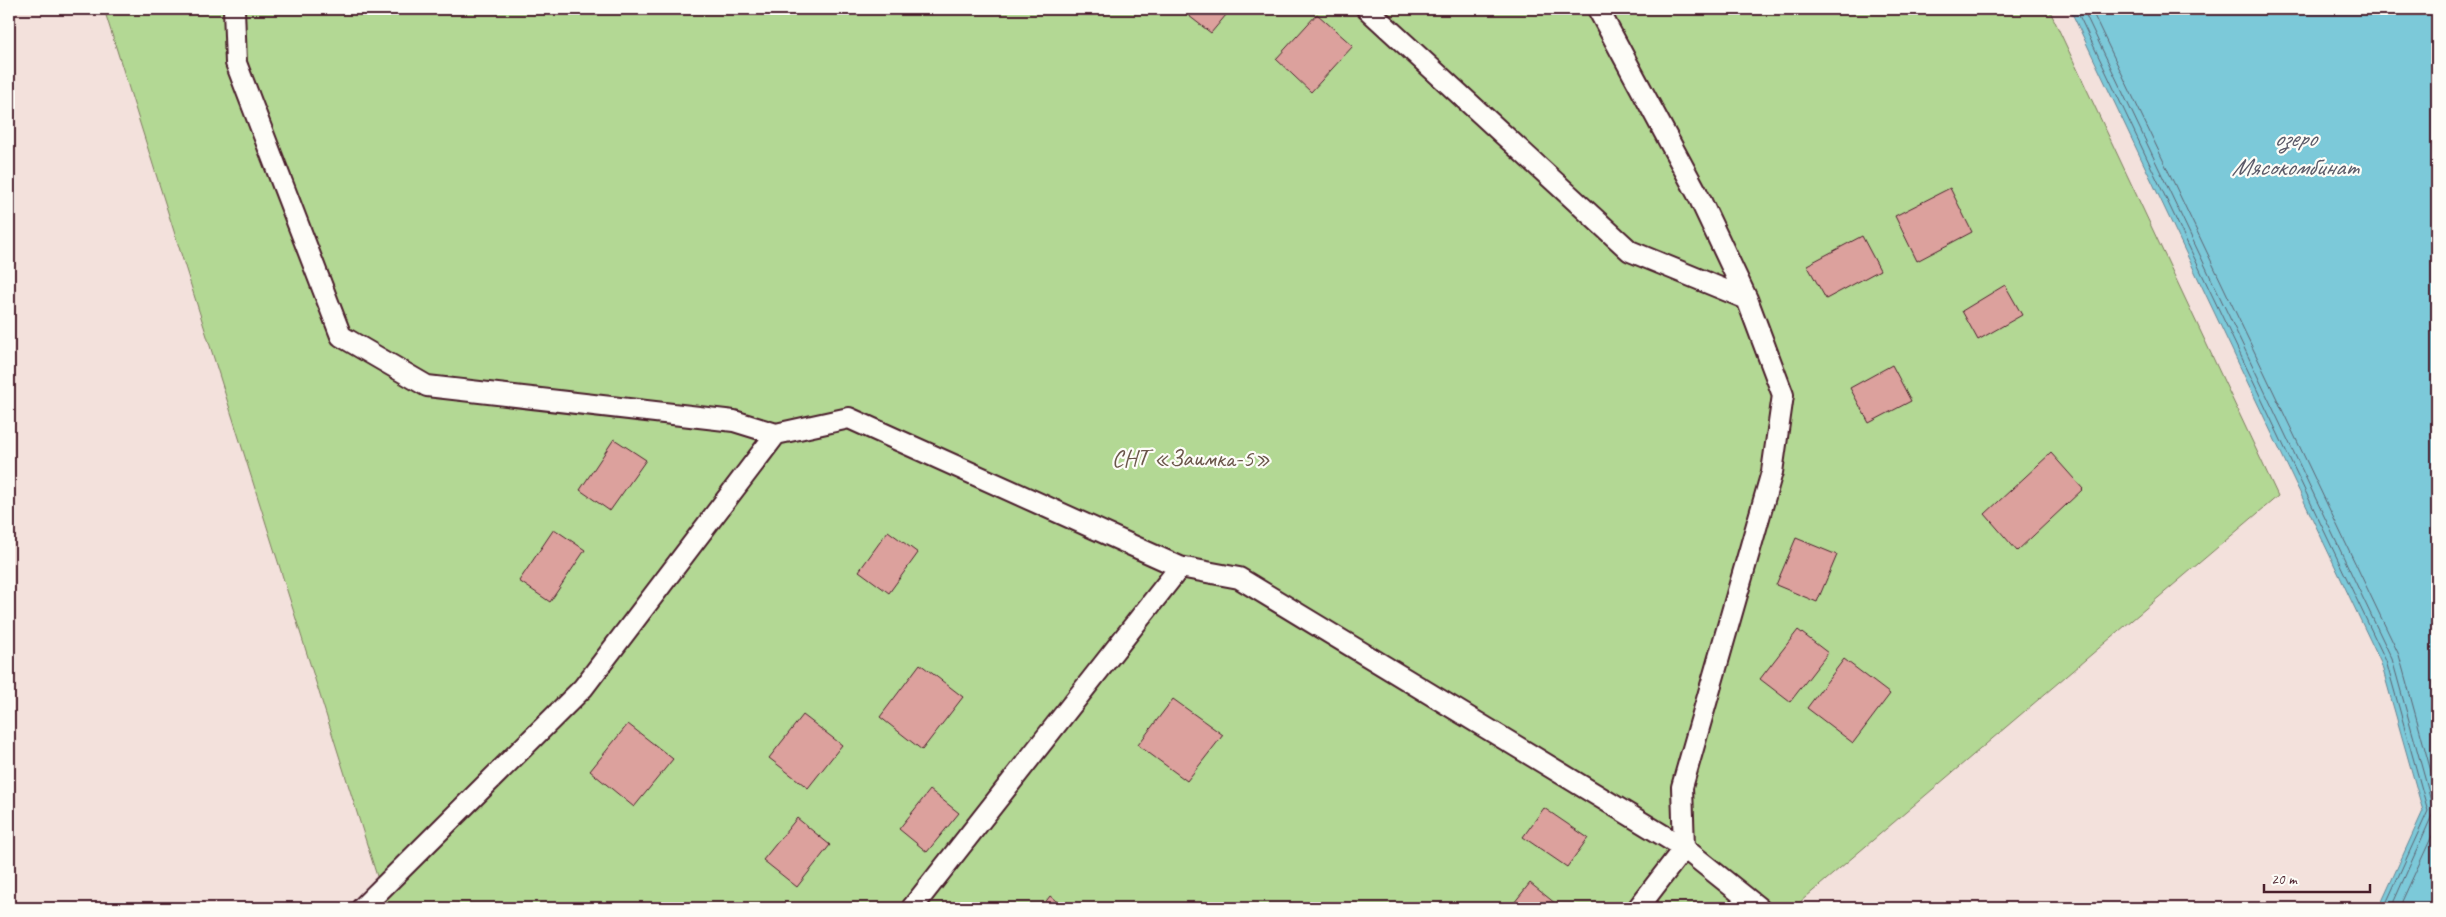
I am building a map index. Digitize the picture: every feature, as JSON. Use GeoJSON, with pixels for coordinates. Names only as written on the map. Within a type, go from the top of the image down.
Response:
{"type":"FeatureCollection","features":[{"type":"Feature","properties":{"kind":"lane"},"geometry":{"type":"LineString","coordinates":[[234,9],[236,63],[341,336],[427,386],[734,421],[776,434],[849,418],[1180,567],[1239,578],[1684,848],[1759,908]]}},
{"type":"Feature","properties":{"kind":"lane"},"geometry":{"type":"LineString","coordinates":[[1367,9],[1630,251],[1747,299]]}},
{"type":"Feature","properties":{"kind":"lane"},"geometry":{"type":"LineString","coordinates":[[1598,9],[1697,193],[1747,299],[1782,394],[1772,472],[1682,787],[1684,848],[1638,908]]}},
{"type":"Feature","properties":{"kind":"lane"},"geometry":{"type":"LineString","coordinates":[[362,908],[583,688],[776,434]]}},
{"type":"Feature","properties":{"kind":"lane"},"geometry":{"type":"LineString","coordinates":[[912,908],[1180,567]]}},
{"type":"Feature","properties":{"kind":"green space","name":"СНТ «Заимка-5»"},"geometry":{"type":"Polygon","coordinates":[[[104,9],[2049,9],[2278,496],[1793,908],[387,908],[104,9]]]}},
{"type":"Feature","properties":{"kind":"water","name":"озеро Мясокомбинат"},"geometry":{"type":"Polygon","coordinates":[[[2070,9],[2437,9],[2437,908],[2379,908],[2423,811],[2381,663],[2070,9]]]}},
{"type":"Feature","properties":{"kind":"building"},"geometry":{"type":"Polygon","coordinates":[[[1180,9],[1231,9],[1211,33],[1180,9]]]}},
{"type":"Feature","properties":{"kind":"building"},"geometry":{"type":"Polygon","coordinates":[[[1317,14],[1353,46],[1311,92],[1276,59],[1317,14]]]}},
{"type":"Feature","properties":{"kind":"building"},"geometry":{"type":"Polygon","coordinates":[[[1950,188],[1972,232],[1917,261],[1895,216],[1950,188]]]}},
{"type":"Feature","properties":{"kind":"building"},"geometry":{"type":"Polygon","coordinates":[[[1862,236],[1880,270],[1826,299],[1807,265],[1862,236]]]}},
{"type":"Feature","properties":{"kind":"building"},"geometry":{"type":"Polygon","coordinates":[[[2005,285],[2022,315],[1978,340],[1962,311],[2005,285]]]}},
{"type":"Feature","properties":{"kind":"building"},"geometry":{"type":"Polygon","coordinates":[[[1892,365],[1911,401],[1869,423],[1850,388],[1892,365]]]}},
{"type":"Feature","properties":{"kind":"building"},"geometry":{"type":"Polygon","coordinates":[[[614,439],[646,460],[610,511],[580,490],[614,439]]]}},
{"type":"Feature","properties":{"kind":"building"},"geometry":{"type":"Polygon","coordinates":[[[2051,453],[2083,489],[2017,551],[1985,514],[2051,453]]]}},
{"type":"Feature","properties":{"kind":"building"},"geometry":{"type":"Polygon","coordinates":[[[554,529],[585,550],[550,602],[519,581],[554,529]]]}},
{"type":"Feature","properties":{"kind":"building"},"geometry":{"type":"Polygon","coordinates":[[[888,531],[918,553],[889,593],[859,571],[888,531]]]}},
{"type":"Feature","properties":{"kind":"building"},"geometry":{"type":"Polygon","coordinates":[[[1796,538],[1837,555],[1817,602],[1776,585],[1796,538]]]}},
{"type":"Feature","properties":{"kind":"building"},"geometry":{"type":"Polygon","coordinates":[[[1798,630],[1828,653],[1790,702],[1760,679],[1798,630]]]}},
{"type":"Feature","properties":{"kind":"building"},"geometry":{"type":"Polygon","coordinates":[[[1844,659],[1890,694],[1853,743],[1807,708],[1844,659]]]}},
{"type":"Feature","properties":{"kind":"building"},"geometry":{"type":"Polygon","coordinates":[[[920,664],[963,697],[922,750],[880,717],[920,664]]]}},
{"type":"Feature","properties":{"kind":"building"},"geometry":{"type":"Polygon","coordinates":[[[1173,699],[1223,735],[1187,781],[1138,745],[1173,699]]]}},
{"type":"Feature","properties":{"kind":"building"},"geometry":{"type":"Polygon","coordinates":[[[803,715],[842,745],[808,788],[769,758],[803,715]]]}},
{"type":"Feature","properties":{"kind":"building"},"geometry":{"type":"Polygon","coordinates":[[[628,724],[673,759],[634,807],[590,771],[628,724]]]}},
{"type":"Feature","properties":{"kind":"building"},"geometry":{"type":"Polygon","coordinates":[[[930,790],[959,813],[927,852],[899,829],[930,790]]]}},
{"type":"Feature","properties":{"kind":"building"},"geometry":{"type":"Polygon","coordinates":[[[1544,808],[1588,838],[1567,867],[1523,837],[1544,808]]]}},
{"type":"Feature","properties":{"kind":"building"},"geometry":{"type":"Polygon","coordinates":[[[797,818],[830,845],[797,887],[763,860],[797,818]]]}},
{"type":"Feature","properties":{"kind":"building"},"geometry":{"type":"Polygon","coordinates":[[[1530,883],[1561,908],[1510,908],[1530,883]]]}},
{"type":"Feature","properties":{"kind":"building"},"geometry":{"type":"Polygon","coordinates":[[[1050,896],[1065,908],[1041,908],[1050,896]]]}}]}
